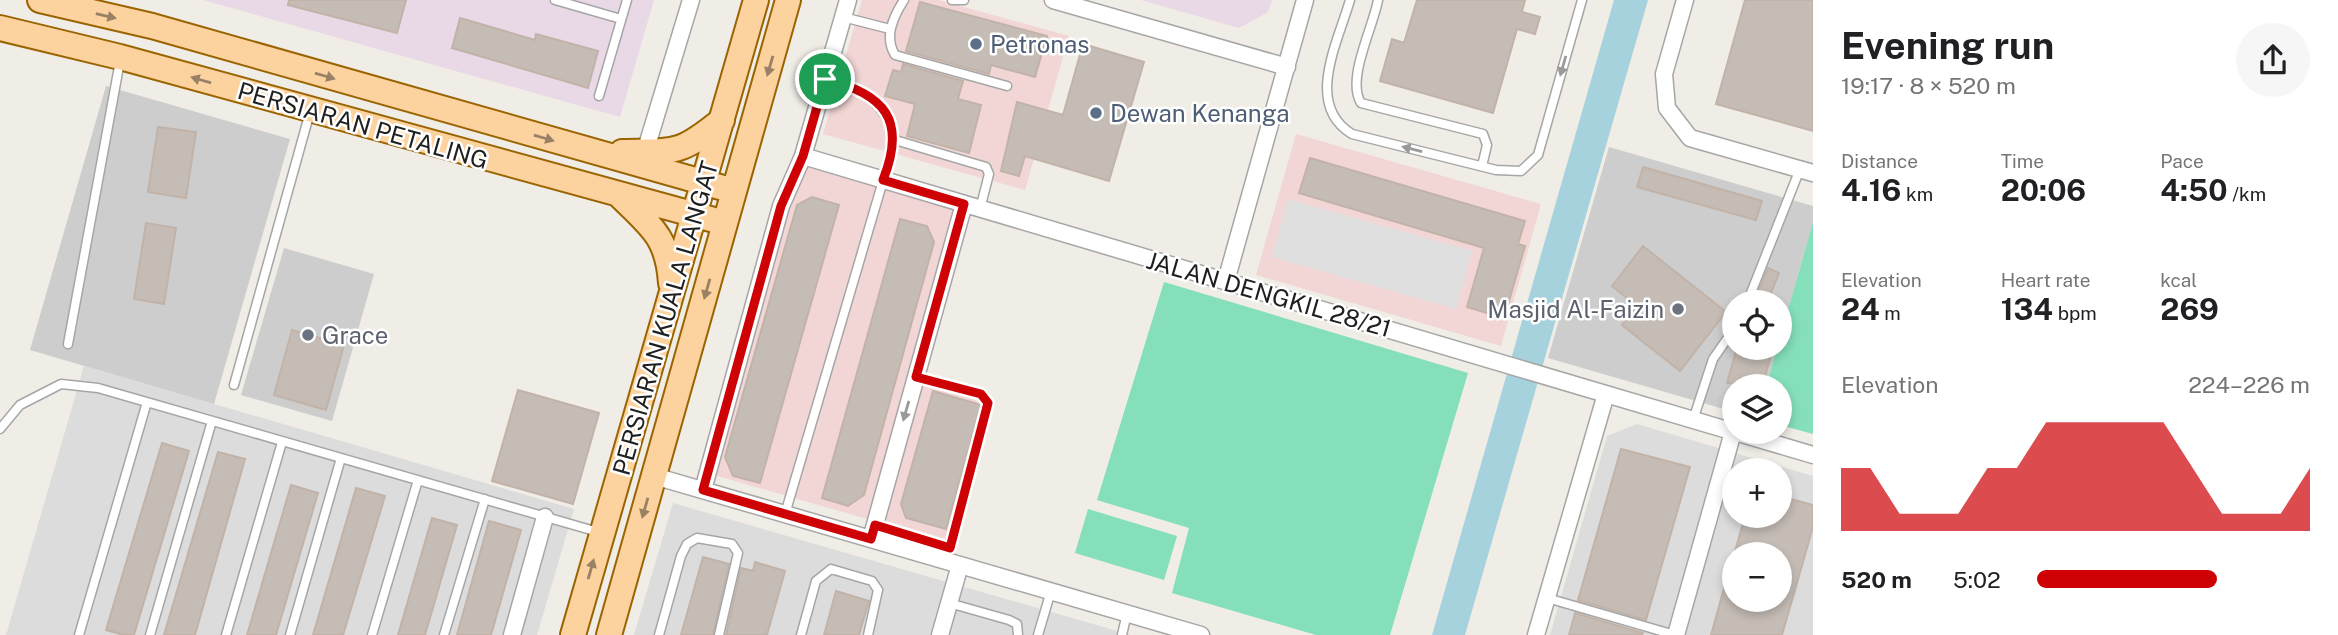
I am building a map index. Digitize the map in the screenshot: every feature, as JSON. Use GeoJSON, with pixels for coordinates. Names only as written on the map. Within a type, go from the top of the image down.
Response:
{"type":"FeatureCollection","features":[{"type":"Feature","properties":{"kind":"main road","name":"PERSIARAN PETALING"},"geometry":{"type":"LineString","coordinates":[[40,0],[152,26],[734,191]]}},
{"type":"Feature","properties":{"kind":"main road","name":"PERSIARAN KUALA LANGAT"},"geometry":{"type":"LineString","coordinates":[[573,635],[756,0]]}},
{"type":"Feature","properties":{"kind":"main road","name":"PERSIARAN KUALA LANGAT"},"geometry":{"type":"LineString","coordinates":[[609,635],[788,0]]}},
{"type":"Feature","properties":{"kind":"main road","name":"PERSIARAN PETALING"},"geometry":{"type":"LineString","coordinates":[[0,28],[120,57],[621,197],[725,223]]}},
{"type":"Feature","properties":{"kind":"main road"},"geometry":{"type":"LineString","coordinates":[[596,153],[686,148],[722,120]]}},
{"type":"Feature","properties":{"kind":"main road"},"geometry":{"type":"LineString","coordinates":[[621,197],[649,224],[666,247],[672,294]]}},
{"type":"Feature","properties":{"kind":"street"},"geometry":{"type":"LineString","coordinates":[[645,152],[691,0]]}},
{"type":"Feature","properties":{"kind":"street"},"geometry":{"type":"LineString","coordinates":[[703,490],[781,206],[803,156],[848,0]]}},
{"type":"Feature","properties":{"kind":"street"},"geometry":{"type":"LineString","coordinates":[[1053,0],[1287,67]]}},
{"type":"Feature","properties":{"kind":"street"},"geometry":{"type":"LineString","coordinates":[[1226,281],[1305,0]]}},
{"type":"Feature","properties":{"kind":"street"},"geometry":{"type":"LineString","coordinates":[[1685,0],[1664,74],[1667,108],[1690,138],[1806,171]]}},
{"type":"Feature","properties":{"kind":"street","name":"JALAN DENGKIL 28/21"},"geometry":{"type":"LineString","coordinates":[[803,156],[1722,428]]}},
{"type":"Feature","properties":{"kind":"street"},"geometry":{"type":"LineString","coordinates":[[873,532],[916,377],[972,206]]}},
{"type":"Feature","properties":{"kind":"street"},"geometry":{"type":"LineString","coordinates":[[1536,635],[1606,394]]}},
{"type":"Feature","properties":{"kind":"street"},"geometry":{"type":"LineString","coordinates":[[1675,635],[1731,444]]}},
{"type":"Feature","properties":{"kind":"street","name":"JALAN DENGKIL 28/21"},"geometry":{"type":"LineString","coordinates":[[1775,444],[1813,455]]}},
{"type":"Feature","properties":{"kind":"street"},"geometry":{"type":"LineString","coordinates":[[654,476],[785,514],[873,532],[1051,591],[1198,635]]}},
{"type":"Feature","properties":{"kind":"street"},"geometry":{"type":"LineString","coordinates":[[512,635],[545,517]]}},
{"type":"Feature","properties":{"kind":"street"},"geometry":{"type":"LineString","coordinates":[[940,635],[949,603],[952,558]]}},
{"type":"Feature","properties":{"kind":"lane"},"geometry":{"type":"LineString","coordinates":[[555,0],[621,19]]}},
{"type":"Feature","properties":{"kind":"lane"},"geometry":{"type":"LineString","coordinates":[[600,96],[627,0]]}},
{"type":"Feature","properties":{"kind":"lane"},"geometry":{"type":"LineString","coordinates":[[904,0],[890,29],[889,45],[895,55],[1007,86]]}},
{"type":"Feature","properties":{"kind":"lane"},"geometry":{"type":"LineString","coordinates":[[952,0],[964,0]]}},
{"type":"Feature","properties":{"kind":"lane"},"geometry":{"type":"LineString","coordinates":[[1350,0],[1325,88],[1329,111],[1335,122],[1352,134],[1482,166],[1521,171],[1538,155],[1582,0]]}},
{"type":"Feature","properties":{"kind":"lane"},"geometry":{"type":"LineString","coordinates":[[1378,0],[1356,79],[1355,92],[1361,103],[1483,134],[1487,145],[1482,166]]}},
{"type":"Feature","properties":{"kind":"lane"},"geometry":{"type":"LineString","coordinates":[[843,17],[890,29]]}},
{"type":"Feature","properties":{"kind":"lane"},"geometry":{"type":"LineString","coordinates":[[68,344],[120,57]]}},
{"type":"Feature","properties":{"kind":"lane"},"geometry":{"type":"LineString","coordinates":[[785,514],[895,140],[891,121],[865,94],[853,86],[825,79]]}},
{"type":"Feature","properties":{"kind":"lane"},"geometry":{"type":"LineString","coordinates":[[234,385],[311,111]]}},
{"type":"Feature","properties":{"kind":"lane"},"geometry":{"type":"LineString","coordinates":[[895,140],[986,167],[989,174],[972,206]]}},
{"type":"Feature","properties":{"kind":"lane"},"geometry":{"type":"LineString","coordinates":[[1753,290],[1806,171]]}},
{"type":"Feature","properties":{"kind":"lane"},"geometry":{"type":"LineString","coordinates":[[1693,419],[1713,359],[1722,346]]}},
{"type":"Feature","properties":{"kind":"lane"},"geometry":{"type":"LineString","coordinates":[[916,377],[981,394],[988,403],[952,558]]}},
{"type":"Feature","properties":{"kind":"lane"},"geometry":{"type":"LineString","coordinates":[[0,429],[20,405],[61,384],[98,388],[601,533]]}},
{"type":"Feature","properties":{"kind":"lane"},"geometry":{"type":"LineString","coordinates":[[79,635],[147,402]]}},
{"type":"Feature","properties":{"kind":"lane"},"geometry":{"type":"LineString","coordinates":[[150,635],[212,421]]}},
{"type":"Feature","properties":{"kind":"lane"},"geometry":{"type":"LineString","coordinates":[[226,635],[282,442]]}},
{"type":"Feature","properties":{"kind":"lane"},"geometry":{"type":"LineString","coordinates":[[290,635],[341,458]]}},
{"type":"Feature","properties":{"kind":"lane"},"geometry":{"type":"LineString","coordinates":[[372,635],[418,480]]}},
{"type":"Feature","properties":{"kind":"lane"},"geometry":{"type":"LineString","coordinates":[[444,635],[485,499]]}},
{"type":"Feature","properties":{"kind":"lane"},"geometry":{"type":"LineString","coordinates":[[659,635],[681,556],[687,544],[697,538],[732,544],[738,553],[719,635]]}},
{"type":"Feature","properties":{"kind":"lane"},"geometry":{"type":"LineString","coordinates":[[801,635],[816,581],[831,569],[872,581],[878,590],[868,635]]}},
{"type":"Feature","properties":{"kind":"lane"},"geometry":{"type":"LineString","coordinates":[[1038,635],[1051,591]]}},
{"type":"Feature","properties":{"kind":"lane"},"geometry":{"type":"LineString","coordinates":[[1547,598],[1675,635]]}},
{"type":"Feature","properties":{"kind":"lane"},"geometry":{"type":"LineString","coordinates":[[949,603],[1009,620],[1017,624],[1018,635]]}},
{"type":"Feature","properties":{"kind":"lane"},"geometry":{"type":"LineString","coordinates":[[1122,635],[1127,613]]}},
{"type":"Feature","properties":{"kind":"shaded area"},"geometry":{"type":"Polygon","coordinates":[[[203,0],[654,0],[620,117],[203,0]]]}},
{"type":"Feature","properties":{"kind":"shaded area"},"geometry":{"type":"Polygon","coordinates":[[[862,0],[939,0],[1069,36],[1025,190],[823,134],[862,0]]]}},
{"type":"Feature","properties":{"kind":"shaded area"},"geometry":{"type":"Polygon","coordinates":[[[1141,0],[1272,0],[1268,12],[1239,28],[1141,0]]]}},
{"type":"Feature","properties":{"kind":"shaded area"},"geometry":{"type":"Polygon","coordinates":[[[106,86],[290,139],[214,404],[30,350],[106,86]]]}},
{"type":"Feature","properties":{"kind":"shaded area"},"geometry":{"type":"Polygon","coordinates":[[[1296,134],[1541,204],[1501,346],[1256,275],[1296,134]]]}},
{"type":"Feature","properties":{"kind":"shaded area"},"geometry":{"type":"Polygon","coordinates":[[[1609,147],[1813,206],[1813,222],[1792,296],[1792,290],[1722,290],[1722,360],[1774,360],[1770,374],[1722,374],[1722,409],[1548,358],[1609,147]]]}},
{"type":"Feature","properties":{"kind":"shaded area"},"geometry":{"type":"Polygon","coordinates":[[[807,164],[956,208],[909,379],[984,403],[947,542],[714,475],[788,206],[807,164]]]}},
{"type":"Feature","properties":{"kind":"shaded area"},"geometry":{"type":"Polygon","coordinates":[[[1288,199],[1472,251],[1456,309],[1272,257],[1288,199]]]}},
{"type":"Feature","properties":{"kind":"shaded area","name":"Grace"},"geometry":{"type":"Polygon","coordinates":[[[284,248],[374,274],[332,421],[241,395],[284,248]]]}},
{"type":"Feature","properties":{"kind":"shaded area"},"geometry":{"type":"Polygon","coordinates":[[[84,366],[574,509],[537,635],[6,635],[84,366]]]}},
{"type":"Feature","properties":{"kind":"shaded area"},"geometry":{"type":"Polygon","coordinates":[[[1637,424],[1752,458],[1722,458],[1722,528],[1792,528],[1792,470],[1813,476],[1813,635],[1550,635],[1607,436],[1637,424]]]}},
{"type":"Feature","properties":{"kind":"shaded area"},"geometry":{"type":"Polygon","coordinates":[[[673,503],[1131,635],[634,635],[673,503]]]}},
{"type":"Feature","properties":{"kind":"green space"},"geometry":{"type":"Polygon","coordinates":[[[1813,222],[1813,434],[1792,428],[1792,374],[1770,374],[1774,360],[1792,360],[1792,296],[1813,222]]]}},
{"type":"Feature","properties":{"kind":"green space"},"geometry":{"type":"Polygon","coordinates":[[[1164,282],[1468,373],[1390,635],[1316,635],[1172,593],[1189,528],[1097,500],[1164,282]]]}},
{"type":"Feature","properties":{"kind":"green space"},"geometry":{"type":"Polygon","coordinates":[[[1088,509],[1177,536],[1164,580],[1075,553],[1088,509]]]}},
{"type":"Feature","properties":{"kind":"water"},"geometry":{"type":"Polygon","coordinates":[[[1614,0],[1648,0],[1465,635],[1432,635],[1614,0]]]}},
{"type":"Feature","properties":{"kind":"building"},"geometry":{"type":"Polygon","coordinates":[[[289,0],[406,0],[397,33],[288,5],[289,0]]]}},
{"type":"Feature","properties":{"kind":"building"},"geometry":{"type":"Polygon","coordinates":[[[1417,0],[1525,0],[1522,12],[1540,17],[1535,34],[1517,29],[1493,113],[1380,81],[1392,39],[1404,43],[1417,0]]]}},
{"type":"Feature","properties":{"kind":"building"},"geometry":{"type":"Polygon","coordinates":[[[1745,0],[1813,0],[1813,131],[1716,104],[1745,0]]]}},
{"type":"Feature","properties":{"kind":"building","name":"Petronas"},"geometry":{"type":"Polygon","coordinates":[[[920,2],[1047,36],[1035,77],[991,65],[989,74],[906,51],[920,2]]]}},
{"type":"Feature","properties":{"kind":"building"},"geometry":{"type":"Polygon","coordinates":[[[460,18],[535,40],[536,34],[598,51],[588,88],[452,48],[460,18]]]}},
{"type":"Feature","properties":{"kind":"building","name":"Dewan Kenanga"},"geometry":{"type":"Polygon","coordinates":[[[1083,44],[1144,62],[1109,181],[1025,156],[1019,176],[1001,171],[1017,102],[1063,115],[1083,44]]]}},
{"type":"Feature","properties":{"kind":"building"},"geometry":{"type":"Polygon","coordinates":[[[903,64],[963,81],[958,99],[981,105],[969,153],[907,136],[915,104],[885,96],[893,70],[901,72],[903,64]]]}},
{"type":"Feature","properties":{"kind":"building"},"geometry":{"type":"Polygon","coordinates":[[[158,127],[196,132],[186,198],[148,192],[158,127]]]}},
{"type":"Feature","properties":{"kind":"building"},"geometry":{"type":"Polygon","coordinates":[[[1310,158],[1525,221],[1518,244],[1525,246],[1504,318],[1467,307],[1484,248],[1299,193],[1310,158]]]}},
{"type":"Feature","properties":{"kind":"building"},"geometry":{"type":"Polygon","coordinates":[[[1643,167],[1762,201],[1756,220],[1637,187],[1643,167]]]}},
{"type":"Feature","properties":{"kind":"building"},"geometry":{"type":"Polygon","coordinates":[[[812,197],[839,205],[760,483],[733,476],[725,457],[797,205],[812,197]]]}},
{"type":"Feature","properties":{"kind":"building"},"geometry":{"type":"Polygon","coordinates":[[[900,219],[927,226],[934,242],[864,495],[848,506],[822,498],[900,219]]]}},
{"type":"Feature","properties":{"kind":"building"},"geometry":{"type":"Polygon","coordinates":[[[146,223],[176,228],[164,304],[134,299],[146,223]]]}},
{"type":"Feature","properties":{"kind":"building","name":"Masjid Al-Faizin"},"geometry":{"type":"Polygon","coordinates":[[[1643,246],[1722,309],[1722,317],[1680,371],[1622,325],[1637,306],[1612,286],[1643,246]]]}},
{"type":"Feature","properties":{"kind":"building"},"geometry":{"type":"Polygon","coordinates":[[[1768,268],[1779,273],[1772,290],[1759,290],[1768,268]]]}},
{"type":"Feature","properties":{"kind":"building"},"geometry":{"type":"Polygon","coordinates":[[[292,330],[344,345],[326,410],[274,395],[292,330]]]}},
{"type":"Feature","properties":{"kind":"building"},"geometry":{"type":"Polygon","coordinates":[[[1734,360],[1770,360],[1766,374],[1730,374],[1734,360]]]}},
{"type":"Feature","properties":{"kind":"building"},"geometry":{"type":"Polygon","coordinates":[[[518,390],[599,413],[573,504],[492,481],[518,390]]]}},
{"type":"Feature","properties":{"kind":"building"},"geometry":{"type":"Polygon","coordinates":[[[933,391],[981,405],[946,529],[906,518],[901,504],[933,391]]]}},
{"type":"Feature","properties":{"kind":"building"},"geometry":{"type":"Polygon","coordinates":[[[162,443],[189,451],[134,635],[124,635],[106,630],[162,443]]]}},
{"type":"Feature","properties":{"kind":"building"},"geometry":{"type":"Polygon","coordinates":[[[1621,449],[1690,467],[1646,620],[1578,600],[1621,449]]]}},
{"type":"Feature","properties":{"kind":"building"},"geometry":{"type":"Polygon","coordinates":[[[218,452],[245,459],[195,635],[164,635],[218,452]]]}},
{"type":"Feature","properties":{"kind":"building"},"geometry":{"type":"Polygon","coordinates":[[[291,485],[318,493],[276,635],[247,635],[291,485]]]}},
{"type":"Feature","properties":{"kind":"building"},"geometry":{"type":"Polygon","coordinates":[[[356,488],[385,496],[343,635],[313,635],[356,488]]]}},
{"type":"Feature","properties":{"kind":"building"},"geometry":{"type":"Polygon","coordinates":[[[1792,499],[1813,505],[1813,527],[1792,600],[1792,542],[1738,542],[1742,528],[1792,528],[1792,499]]]}},
{"type":"Feature","properties":{"kind":"building"},"geometry":{"type":"Polygon","coordinates":[[[432,518],[457,525],[425,635],[398,635],[432,518]]]}},
{"type":"Feature","properties":{"kind":"building"},"geometry":{"type":"Polygon","coordinates":[[[489,521],[521,530],[491,635],[457,635],[489,521]]]}},
{"type":"Feature","properties":{"kind":"building"},"geometry":{"type":"Polygon","coordinates":[[[703,557],[729,564],[713,635],[681,635],[703,557]]]}},
{"type":"Feature","properties":{"kind":"building"},"geometry":{"type":"Polygon","coordinates":[[[755,562],[785,571],[767,635],[726,635],[741,568],[753,571],[755,562]]]}},
{"type":"Feature","properties":{"kind":"building"},"geometry":{"type":"Polygon","coordinates":[[[836,591],[869,601],[859,635],[824,635],[836,591]]]}},
{"type":"Feature","properties":{"kind":"building"},"geometry":{"type":"Polygon","coordinates":[[[1722,596],[1722,612],[1789,612],[1782,635],[1711,635],[1722,596]]]}},
{"type":"Feature","properties":{"kind":"building"},"geometry":{"type":"Polygon","coordinates":[[[1575,613],[1643,633],[1569,635],[1575,613]]]}},
{"type":"Feature","properties":{"kind":"place","name":"Petronas"},"geometry":{"type":"Point","coordinates":[976,44]}},
{"type":"Feature","properties":{"kind":"place","name":"Dewan Kenanga"},"geometry":{"type":"Point","coordinates":[1096,113]}},
{"type":"Feature","properties":{"kind":"place","name":"Masjid Al-Faizin"},"geometry":{"type":"Point","coordinates":[1678,309]}},
{"type":"Feature","properties":{"kind":"place","name":"Grace"},"geometry":{"type":"Point","coordinates":[308,335]}},
{"type":"Feature","properties":{"kind":"route"},"geometry":{"type":"LineString","coordinates":[[825,79],[853,86],[881,108],[891,121],[895,140],[883,180],[964,204],[916,377],[981,394],[986,397],[988,403],[950,548],[875,525],[871,539],[703,490],[781,206],[803,156],[825,79]]}}]}
